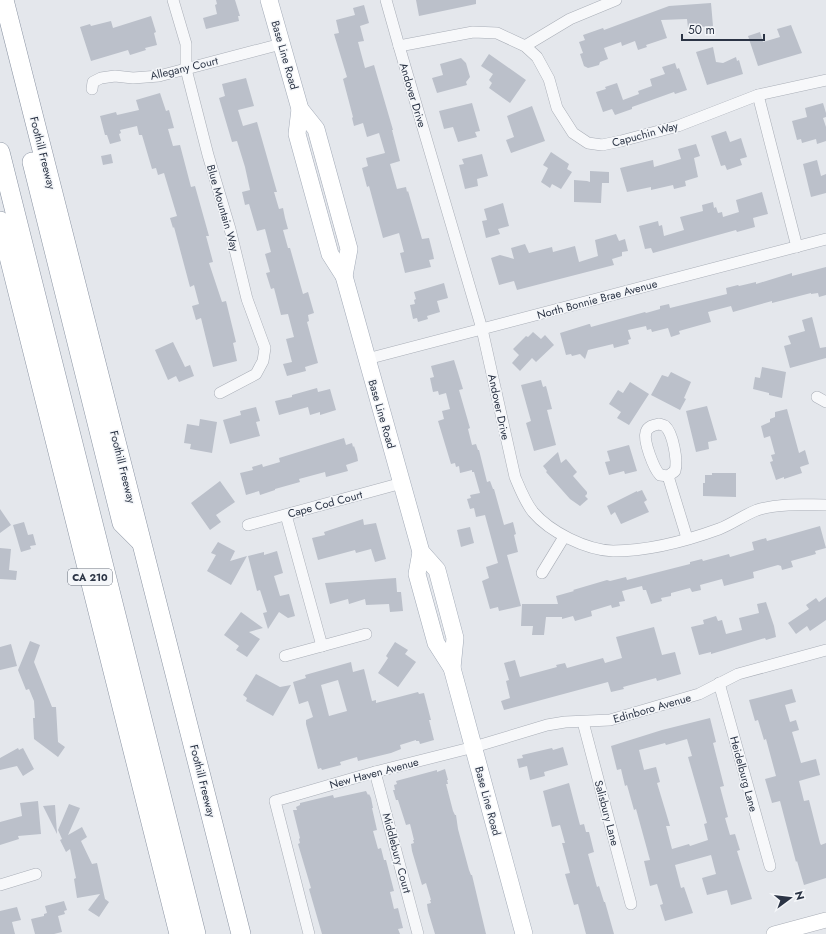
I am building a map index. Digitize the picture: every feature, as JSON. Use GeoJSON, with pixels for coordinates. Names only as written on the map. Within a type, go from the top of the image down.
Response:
{"type":"FeatureCollection","features":[{"type":"Feature","properties":{"kind":"highway","name":"Foothill Freeway"},"geometry":{"type":"LineString","coordinates":[[4,0],[241,934]]}},
{"type":"Feature","properties":{"kind":"highway"},"geometry":{"type":"LineString","coordinates":[[0,37],[122,523],[142,544]]}},
{"type":"Feature","properties":{"kind":"highway"},"geometry":{"type":"LineString","coordinates":[[0,152],[196,934]]}},
{"type":"Feature","properties":{"kind":"highway","name":"CA 210"},"geometry":{"type":"LineString","coordinates":[[0,221],[179,934]]}},
{"type":"Feature","properties":{"kind":"main road","name":"Base Line Road"},"geometry":{"type":"LineString","coordinates":[[269,0],[300,109],[316,130],[349,249],[344,276],[421,552],[417,574],[436,643],[452,668],[524,934]]}},
{"type":"Feature","properties":{"kind":"main road"},"geometry":{"type":"LineString","coordinates":[[774,934],[826,920]]}},
{"type":"Feature","properties":{"kind":"street","name":"Blue Mountain Way"},"geometry":{"type":"LineString","coordinates":[[173,0],[186,44],[186,69],[208,155],[230,229],[247,300],[265,348],[263,361],[256,374],[220,393]]}},
{"type":"Feature","properties":{"kind":"street","name":"Andover Drive"},"geometry":{"type":"LineString","coordinates":[[386,0],[398,46],[482,329],[515,477],[522,495],[533,512],[547,526],[564,537],[611,551],[636,550],[657,546],[720,529],[757,510],[779,505],[826,505]]}},
{"type":"Feature","properties":{"kind":"street"},"geometry":{"type":"LineString","coordinates":[[525,46],[570,19],[616,0]]}},
{"type":"Feature","properties":{"kind":"street","name":"Capuchin Way"},"geometry":{"type":"LineString","coordinates":[[398,46],[473,32],[497,33],[525,46],[537,57],[549,80],[557,108],[573,133],[588,143],[602,145],[671,128],[758,95],[826,80]]}},
{"type":"Feature","properties":{"kind":"street","name":"Allegany Court"},"geometry":{"type":"LineString","coordinates":[[92,89],[93,82],[101,78],[115,76],[133,78],[159,76],[281,44]]}},
{"type":"Feature","properties":{"kind":"street"},"geometry":{"type":"LineString","coordinates":[[758,95],[798,247]]}},
{"type":"Feature","properties":{"kind":"street","name":"North Bonnie Brae Avenue"},"geometry":{"type":"LineString","coordinates":[[367,359],[826,239]]}},
{"type":"Feature","properties":{"kind":"street"},"geometry":{"type":"LineString","coordinates":[[668,476],[687,538]]}},
{"type":"Feature","properties":{"kind":"street","name":"Cape Cod Court"},"geometry":{"type":"LineString","coordinates":[[248,525],[402,483]]}},
{"type":"Feature","properties":{"kind":"street"},"geometry":{"type":"LineString","coordinates":[[286,515],[322,646]]}},
{"type":"Feature","properties":{"kind":"street"},"geometry":{"type":"LineString","coordinates":[[542,573],[564,537]]}},
{"type":"Feature","properties":{"kind":"street"},"geometry":{"type":"LineString","coordinates":[[285,656],[366,634]]}},
{"type":"Feature","properties":{"kind":"street","name":"Edinboro Avenue"},"geometry":{"type":"LineString","coordinates":[[474,746],[547,725],[565,722],[610,720],[699,694],[738,674],[826,650]]}},
{"type":"Feature","properties":{"kind":"street","name":"Heidelburg Lane"},"geometry":{"type":"LineString","coordinates":[[719,683],[770,866]]}},
{"type":"Feature","properties":{"kind":"street","name":"Salisbury Lane"},"geometry":{"type":"LineString","coordinates":[[583,722],[631,904]]}},
{"type":"Feature","properties":{"kind":"street","name":"New Haven Avenue"},"geometry":{"type":"LineString","coordinates":[[309,934],[275,801],[375,772],[474,746]]}},
{"type":"Feature","properties":{"kind":"street","name":"Middlebury Court"},"geometry":{"type":"LineString","coordinates":[[375,772],[418,934]]}},
{"type":"Feature","properties":{"kind":"street"},"geometry":{"type":"LineString","coordinates":[[0,885],[36,874]]}},
{"type":"Feature","properties":{"kind":"building"},"geometry":{"type":"Polygon","coordinates":[[[216,0],[235,0],[240,16],[238,16],[239,21],[206,29],[203,18],[217,14],[215,5],[217,4],[216,0]]]}},
{"type":"Feature","properties":{"kind":"building"},"geometry":{"type":"Polygon","coordinates":[[[416,0],[476,0],[476,4],[419,16],[416,0]]]}},
{"type":"Feature","properties":{"kind":"building"},"geometry":{"type":"Polygon","coordinates":[[[711,3],[713,26],[688,28],[687,19],[661,20],[667,38],[646,45],[647,47],[638,50],[635,41],[622,46],[621,42],[604,48],[608,59],[600,62],[599,65],[588,68],[584,66],[580,54],[583,53],[579,42],[585,40],[583,35],[603,28],[604,30],[669,6],[711,3]]]}},
{"type":"Feature","properties":{"kind":"building"},"geometry":{"type":"Polygon","coordinates":[[[364,5],[369,23],[360,26],[364,41],[358,42],[365,68],[374,65],[393,130],[400,161],[390,164],[397,189],[406,187],[407,192],[408,191],[422,239],[429,238],[434,259],[429,260],[431,267],[405,273],[400,253],[404,252],[399,233],[383,238],[369,186],[367,187],[362,168],[368,166],[366,158],[385,153],[379,133],[367,137],[363,123],[354,126],[343,79],[347,77],[334,34],[339,33],[336,20],[355,15],[353,8],[364,5]]]}},
{"type":"Feature","properties":{"kind":"building"},"geometry":{"type":"Polygon","coordinates":[[[151,16],[156,32],[154,33],[157,45],[145,48],[146,50],[130,55],[128,50],[91,61],[80,27],[111,21],[113,28],[151,16]]]}},
{"type":"Feature","properties":{"kind":"building"},"geometry":{"type":"Polygon","coordinates":[[[791,25],[802,53],[758,66],[748,36],[760,32],[763,42],[780,37],[777,29],[791,25]]]}},
{"type":"Feature","properties":{"kind":"building"},"geometry":{"type":"Polygon","coordinates":[[[713,47],[716,62],[723,63],[736,57],[737,61],[739,60],[743,74],[707,85],[696,52],[713,47]]]}},
{"type":"Feature","properties":{"kind":"building"},"geometry":{"type":"Polygon","coordinates":[[[489,54],[526,80],[510,103],[489,88],[492,83],[489,80],[493,74],[481,66],[489,54]]]}},
{"type":"Feature","properties":{"kind":"building"},"geometry":{"type":"Polygon","coordinates":[[[461,58],[466,63],[470,77],[466,82],[467,85],[437,93],[432,78],[443,75],[440,64],[461,58]]]}},
{"type":"Feature","properties":{"kind":"building"},"geometry":{"type":"Polygon","coordinates":[[[675,63],[677,69],[679,68],[687,90],[675,94],[674,92],[632,107],[632,109],[615,115],[612,109],[603,112],[596,92],[617,83],[623,100],[639,94],[638,91],[652,86],[650,79],[665,74],[662,67],[675,63]]]}},
{"type":"Feature","properties":{"kind":"building"},"geometry":{"type":"Polygon","coordinates":[[[246,78],[254,106],[238,110],[243,126],[257,122],[277,192],[274,192],[279,209],[283,208],[288,229],[283,230],[288,248],[290,248],[303,294],[308,292],[314,313],[308,315],[309,321],[307,322],[318,363],[305,367],[306,371],[287,376],[283,364],[292,362],[286,339],[294,337],[288,314],[281,315],[274,288],[271,289],[266,273],[270,272],[265,254],[271,252],[265,229],[257,231],[249,204],[245,205],[242,192],[250,190],[245,167],[237,141],[232,142],[219,98],[225,96],[222,84],[246,78]]]}},
{"type":"Feature","properties":{"kind":"building"},"geometry":{"type":"Polygon","coordinates":[[[160,93],[166,111],[169,110],[174,128],[168,129],[173,146],[180,145],[191,187],[195,186],[209,236],[206,236],[213,262],[209,263],[222,302],[226,301],[236,342],[233,343],[237,361],[213,367],[201,318],[196,320],[192,306],[199,304],[194,285],[190,287],[174,227],[173,228],[170,218],[177,216],[164,173],[158,175],[156,168],[152,169],[142,135],[139,135],[137,126],[120,130],[121,133],[119,134],[121,141],[110,144],[107,135],[105,135],[100,116],[116,112],[117,115],[139,110],[136,100],[160,93]]]}},
{"type":"Feature","properties":{"kind":"building"},"geometry":{"type":"Polygon","coordinates":[[[472,103],[480,131],[475,132],[477,137],[458,142],[453,127],[444,129],[439,111],[472,103]]]}},
{"type":"Feature","properties":{"kind":"building"},"geometry":{"type":"Polygon","coordinates":[[[823,103],[826,113],[826,117],[823,118],[826,127],[826,141],[817,144],[816,139],[802,143],[801,139],[797,140],[792,121],[807,117],[805,108],[823,103]]]}},
{"type":"Feature","properties":{"kind":"building"},"geometry":{"type":"Polygon","coordinates":[[[532,106],[545,141],[511,153],[506,140],[514,137],[507,116],[532,106]]]}},
{"type":"Feature","properties":{"kind":"building"},"geometry":{"type":"Polygon","coordinates":[[[726,131],[730,142],[741,138],[747,157],[740,159],[742,165],[727,170],[725,165],[721,166],[711,136],[726,131]]]}},
{"type":"Feature","properties":{"kind":"building"},"geometry":{"type":"Polygon","coordinates":[[[696,144],[700,156],[694,158],[698,177],[685,181],[686,186],[674,189],[673,185],[651,190],[651,187],[627,192],[620,168],[653,160],[654,167],[681,159],[678,149],[696,144]]]}},
{"type":"Feature","properties":{"kind":"building"},"geometry":{"type":"Polygon","coordinates":[[[551,152],[569,164],[567,169],[572,172],[561,189],[552,184],[550,188],[541,182],[548,168],[543,165],[551,152]]]}},
{"type":"Feature","properties":{"kind":"building"},"geometry":{"type":"Polygon","coordinates":[[[111,154],[113,163],[103,165],[101,156],[111,154]]]}},
{"type":"Feature","properties":{"kind":"building"},"geometry":{"type":"Polygon","coordinates":[[[482,154],[488,176],[477,179],[478,186],[465,189],[459,165],[464,164],[462,159],[482,154]]]}},
{"type":"Feature","properties":{"kind":"building"},"geometry":{"type":"Polygon","coordinates":[[[817,160],[821,176],[826,174],[826,193],[811,197],[803,164],[817,160]]]}},
{"type":"Feature","properties":{"kind":"building"},"geometry":{"type":"Polygon","coordinates":[[[590,171],[609,172],[609,183],[602,183],[601,203],[574,202],[574,180],[590,182],[590,171]]]}},
{"type":"Feature","properties":{"kind":"building"},"geometry":{"type":"Polygon","coordinates":[[[762,192],[768,214],[753,218],[755,227],[737,232],[736,230],[653,253],[651,248],[645,249],[639,226],[658,221],[659,226],[662,225],[664,236],[684,230],[680,217],[703,211],[702,205],[713,202],[714,208],[716,207],[718,213],[722,212],[723,217],[739,212],[736,200],[762,192]]]}},
{"type":"Feature","properties":{"kind":"building"},"geometry":{"type":"Polygon","coordinates":[[[503,203],[509,226],[498,229],[500,234],[486,238],[482,221],[487,220],[484,209],[503,203]]]}},
{"type":"Feature","properties":{"kind":"building"},"geometry":{"type":"Polygon","coordinates":[[[616,234],[619,241],[625,239],[628,251],[622,252],[622,256],[612,259],[614,265],[517,290],[514,281],[499,285],[491,258],[500,255],[514,259],[511,248],[525,244],[529,253],[552,247],[553,252],[575,246],[579,262],[598,256],[595,240],[616,234]]]}},
{"type":"Feature","properties":{"kind":"building"},"geometry":{"type":"Polygon","coordinates":[[[826,267],[826,295],[819,297],[818,293],[811,293],[772,303],[772,301],[733,312],[731,306],[708,312],[711,322],[679,331],[680,334],[671,337],[668,328],[652,332],[651,329],[647,330],[646,326],[628,330],[631,339],[628,340],[629,344],[614,348],[613,344],[588,350],[585,359],[580,354],[572,356],[571,354],[566,355],[560,333],[589,324],[591,327],[645,312],[646,313],[660,309],[660,306],[669,304],[670,308],[727,294],[726,288],[738,285],[756,282],[756,284],[792,273],[792,276],[826,267]]]}},
{"type":"Feature","properties":{"kind":"building"},"geometry":{"type":"Polygon","coordinates":[[[444,283],[448,298],[437,301],[440,312],[427,316],[428,319],[418,322],[417,318],[413,319],[410,305],[415,304],[414,300],[416,299],[414,292],[444,283]]]}},
{"type":"Feature","properties":{"kind":"building"},"geometry":{"type":"Polygon","coordinates":[[[812,317],[820,348],[826,347],[826,358],[790,368],[784,346],[791,344],[788,336],[805,331],[802,320],[812,317]]]}},
{"type":"Feature","properties":{"kind":"building"},"geometry":{"type":"Polygon","coordinates":[[[533,332],[541,339],[545,335],[554,345],[536,362],[532,358],[520,371],[512,363],[519,355],[513,349],[526,336],[528,337],[533,332]]]}},
{"type":"Feature","properties":{"kind":"building"},"geometry":{"type":"Polygon","coordinates":[[[173,342],[185,367],[190,365],[194,376],[179,382],[176,376],[168,380],[155,350],[173,342]]]}},
{"type":"Feature","properties":{"kind":"building"},"geometry":{"type":"Polygon","coordinates":[[[454,360],[463,389],[459,390],[470,428],[468,429],[472,445],[476,444],[479,450],[487,482],[490,481],[494,489],[504,525],[513,522],[516,534],[514,535],[518,552],[507,555],[521,606],[499,611],[498,607],[490,609],[482,581],[489,578],[486,567],[498,563],[485,515],[476,517],[474,508],[470,509],[467,499],[471,498],[470,495],[480,493],[474,472],[472,472],[472,470],[460,473],[459,466],[456,467],[455,463],[451,464],[438,421],[444,419],[442,411],[450,409],[446,393],[439,395],[438,391],[433,392],[430,378],[434,377],[431,366],[454,360]]]}},
{"type":"Feature","properties":{"kind":"building"},"geometry":{"type":"Polygon","coordinates":[[[762,367],[786,372],[782,398],[753,389],[755,377],[760,378],[762,367]]]}},
{"type":"Feature","properties":{"kind":"building"},"geometry":{"type":"Polygon","coordinates":[[[671,372],[691,382],[684,398],[686,399],[680,410],[651,395],[662,375],[668,377],[671,372]]]}},
{"type":"Feature","properties":{"kind":"building"},"geometry":{"type":"Polygon","coordinates":[[[541,380],[543,387],[546,386],[552,409],[547,410],[556,445],[534,451],[526,423],[531,421],[521,385],[541,380]]]}},
{"type":"Feature","properties":{"kind":"building"},"geometry":{"type":"Polygon","coordinates":[[[630,382],[649,394],[629,425],[617,418],[621,412],[609,404],[618,390],[623,393],[630,382]]]}},
{"type":"Feature","properties":{"kind":"building"},"geometry":{"type":"Polygon","coordinates":[[[317,388],[318,392],[330,389],[336,410],[320,415],[320,412],[310,415],[308,407],[279,415],[275,401],[292,397],[292,395],[317,388]]]}},
{"type":"Feature","properties":{"kind":"building"},"geometry":{"type":"Polygon","coordinates":[[[707,406],[717,440],[708,442],[709,449],[696,452],[686,411],[707,406]]]}},
{"type":"Feature","properties":{"kind":"building"},"geometry":{"type":"Polygon","coordinates":[[[256,407],[260,421],[256,422],[260,436],[230,444],[223,420],[241,415],[240,411],[256,407]]]}},
{"type":"Feature","properties":{"kind":"building"},"geometry":{"type":"Polygon","coordinates":[[[787,409],[799,453],[805,450],[809,464],[800,467],[802,473],[776,480],[770,462],[773,461],[771,455],[775,454],[770,436],[764,438],[761,426],[770,422],[770,419],[775,417],[775,412],[787,409]]]}},
{"type":"Feature","properties":{"kind":"building"},"geometry":{"type":"Polygon","coordinates":[[[200,419],[217,422],[212,453],[190,449],[191,444],[184,443],[187,424],[199,426],[200,419]]]}},
{"type":"Feature","properties":{"kind":"building"},"geometry":{"type":"Polygon","coordinates":[[[344,438],[346,445],[352,443],[353,447],[354,446],[358,461],[346,465],[348,471],[326,477],[325,472],[299,479],[300,482],[260,495],[259,491],[246,495],[240,473],[253,470],[252,467],[262,464],[263,467],[280,462],[279,458],[344,438]]]}},
{"type":"Feature","properties":{"kind":"building"},"geometry":{"type":"Polygon","coordinates":[[[629,445],[637,471],[625,474],[624,471],[609,475],[605,462],[610,461],[607,451],[629,445]]]}},
{"type":"Feature","properties":{"kind":"building"},"geometry":{"type":"Polygon","coordinates":[[[558,452],[561,463],[566,459],[577,472],[573,476],[587,492],[585,496],[588,499],[580,506],[570,499],[546,472],[547,471],[543,466],[558,452]]]}},
{"type":"Feature","properties":{"kind":"building"},"geometry":{"type":"Polygon","coordinates":[[[712,473],[736,473],[736,497],[703,496],[703,483],[705,483],[705,475],[712,475],[712,473]]]}},
{"type":"Feature","properties":{"kind":"building"},"geometry":{"type":"Polygon","coordinates":[[[220,481],[235,502],[216,515],[221,522],[210,530],[191,503],[220,481]]]}},
{"type":"Feature","properties":{"kind":"building"},"geometry":{"type":"Polygon","coordinates":[[[642,490],[647,500],[644,502],[649,512],[621,524],[615,512],[611,515],[607,506],[642,490]]]}},
{"type":"Feature","properties":{"kind":"building"},"geometry":{"type":"Polygon","coordinates":[[[0,509],[11,525],[0,533],[0,509]]]}},
{"type":"Feature","properties":{"kind":"building"},"geometry":{"type":"Polygon","coordinates":[[[363,519],[364,525],[376,523],[386,559],[375,562],[371,549],[356,553],[355,550],[318,560],[312,538],[325,535],[324,532],[363,519]]]}},
{"type":"Feature","properties":{"kind":"building"},"geometry":{"type":"Polygon","coordinates":[[[24,522],[28,535],[33,534],[36,545],[30,546],[31,549],[21,552],[13,525],[24,522]]]}},
{"type":"Feature","properties":{"kind":"building"},"geometry":{"type":"Polygon","coordinates":[[[820,526],[826,548],[815,551],[816,554],[791,561],[793,567],[782,570],[781,566],[778,565],[753,572],[754,578],[724,586],[722,579],[700,585],[701,590],[692,592],[690,588],[671,593],[671,596],[661,598],[662,601],[651,604],[646,590],[643,590],[642,586],[622,591],[625,601],[619,602],[620,606],[612,608],[611,605],[591,611],[592,616],[575,621],[573,616],[562,619],[562,617],[546,617],[544,635],[532,635],[533,626],[521,626],[522,604],[558,604],[556,596],[574,591],[573,590],[607,580],[610,581],[626,577],[627,580],[690,564],[690,562],[702,559],[703,561],[729,554],[730,557],[754,550],[752,542],[766,538],[767,541],[820,526]]]}},
{"type":"Feature","properties":{"kind":"building"},"geometry":{"type":"Polygon","coordinates":[[[470,527],[474,543],[461,547],[457,530],[470,527]]]}},
{"type":"Feature","properties":{"kind":"building"},"geometry":{"type":"Polygon","coordinates":[[[218,542],[235,551],[230,561],[247,556],[231,585],[207,571],[216,555],[211,553],[218,542]]]}},
{"type":"Feature","properties":{"kind":"building"},"geometry":{"type":"Polygon","coordinates":[[[0,548],[11,549],[9,570],[17,571],[16,580],[0,579],[0,548]]]}},
{"type":"Feature","properties":{"kind":"building"},"geometry":{"type":"Polygon","coordinates":[[[277,551],[283,573],[274,576],[280,596],[289,594],[295,616],[288,618],[279,612],[268,629],[263,613],[267,612],[260,590],[257,591],[248,556],[264,552],[264,555],[277,551]]]}},
{"type":"Feature","properties":{"kind":"building"},"geometry":{"type":"Polygon","coordinates":[[[396,578],[397,592],[401,592],[403,611],[390,612],[389,604],[366,605],[365,599],[349,604],[348,599],[330,604],[325,583],[396,578]]]}},
{"type":"Feature","properties":{"kind":"building"},"geometry":{"type":"Polygon","coordinates":[[[826,597],[826,620],[810,631],[807,626],[796,634],[788,623],[809,609],[806,605],[816,598],[819,602],[826,597]]]}},
{"type":"Feature","properties":{"kind":"building"},"geometry":{"type":"Polygon","coordinates":[[[766,602],[776,637],[766,640],[765,638],[711,654],[711,652],[699,655],[691,627],[704,624],[703,620],[716,616],[718,621],[722,620],[726,634],[742,630],[739,618],[759,613],[757,604],[766,602]]]}},
{"type":"Feature","properties":{"kind":"building"},"geometry":{"type":"Polygon","coordinates":[[[241,612],[263,628],[249,632],[260,639],[247,657],[236,650],[239,646],[224,635],[241,612]]]}},
{"type":"Feature","properties":{"kind":"building"},"geometry":{"type":"Polygon","coordinates":[[[654,627],[662,655],[675,652],[681,674],[657,681],[656,678],[623,687],[624,689],[611,692],[608,682],[504,710],[501,701],[510,698],[506,681],[509,680],[504,663],[515,660],[520,677],[557,667],[556,665],[565,663],[567,668],[603,658],[605,663],[622,658],[616,637],[654,627]]]}},
{"type":"Feature","properties":{"kind":"building"},"geometry":{"type":"Polygon","coordinates":[[[30,641],[40,645],[34,662],[52,707],[56,707],[58,742],[65,747],[58,757],[34,739],[34,701],[29,689],[26,690],[18,670],[30,641]]]}},
{"type":"Feature","properties":{"kind":"building"},"geometry":{"type":"Polygon","coordinates":[[[395,642],[408,650],[405,654],[416,662],[398,687],[378,673],[388,658],[386,656],[395,642]]]}},
{"type":"Feature","properties":{"kind":"building"},"geometry":{"type":"Polygon","coordinates":[[[11,644],[17,666],[0,670],[0,647],[11,644]]]}},
{"type":"Feature","properties":{"kind":"building"},"geometry":{"type":"Polygon","coordinates":[[[351,662],[353,672],[364,669],[372,701],[376,700],[376,703],[418,692],[419,694],[424,693],[431,720],[429,720],[434,740],[420,744],[419,741],[416,740],[400,745],[401,749],[391,753],[358,761],[357,757],[340,762],[341,765],[322,770],[321,768],[318,769],[306,724],[306,720],[313,717],[308,701],[299,704],[293,682],[306,678],[305,675],[351,662]],[[338,680],[321,685],[329,716],[347,711],[338,680]]]}},
{"type":"Feature","properties":{"kind":"building"},"geometry":{"type":"Polygon","coordinates":[[[256,674],[280,687],[291,685],[273,716],[246,701],[247,698],[243,695],[256,674]]]}},
{"type":"Feature","properties":{"kind":"building"},"geometry":{"type":"Polygon","coordinates":[[[792,689],[796,702],[785,705],[790,722],[796,720],[799,730],[792,732],[801,763],[816,759],[820,775],[799,781],[804,801],[809,800],[820,843],[821,845],[826,843],[826,878],[804,885],[797,861],[796,862],[780,801],[772,803],[765,779],[776,776],[766,739],[764,740],[758,720],[755,721],[749,700],[792,689]]]}},
{"type":"Feature","properties":{"kind":"building"},"geometry":{"type":"Polygon","coordinates":[[[710,718],[716,742],[713,743],[724,786],[720,787],[728,817],[725,818],[730,835],[735,834],[740,850],[737,851],[752,899],[731,905],[727,890],[707,895],[702,878],[716,874],[711,855],[675,865],[681,888],[684,887],[693,913],[665,921],[660,905],[663,904],[657,884],[650,886],[644,861],[650,860],[636,809],[634,810],[627,785],[625,786],[621,769],[617,770],[611,746],[662,730],[710,718]],[[687,739],[639,750],[644,770],[656,767],[660,782],[657,783],[670,826],[666,826],[672,849],[689,844],[690,846],[708,840],[704,824],[707,823],[688,757],[692,756],[687,739]]]}},
{"type":"Feature","properties":{"kind":"building"},"geometry":{"type":"Polygon","coordinates":[[[563,747],[568,765],[544,772],[545,776],[530,780],[527,766],[519,768],[517,759],[523,758],[522,755],[563,747]]]}},
{"type":"Feature","properties":{"kind":"building"},"geometry":{"type":"Polygon","coordinates":[[[18,748],[19,750],[23,748],[34,769],[23,776],[17,766],[0,770],[0,758],[18,748]]]}},
{"type":"Feature","properties":{"kind":"building"},"geometry":{"type":"Polygon","coordinates":[[[445,769],[448,780],[448,784],[446,784],[453,811],[456,815],[458,829],[469,870],[472,875],[486,934],[435,934],[427,904],[431,903],[431,900],[426,883],[422,885],[412,851],[411,844],[414,843],[414,840],[410,824],[406,825],[398,800],[396,800],[393,790],[395,790],[394,785],[397,784],[396,781],[445,769]]]}},
{"type":"Feature","properties":{"kind":"building"},"geometry":{"type":"Polygon","coordinates":[[[569,783],[580,825],[584,824],[586,832],[589,832],[594,852],[588,854],[597,887],[599,886],[605,902],[614,934],[586,934],[578,904],[574,905],[565,874],[570,873],[562,843],[565,843],[560,825],[552,827],[543,791],[569,783]]]}},
{"type":"Feature","properties":{"kind":"building"},"geometry":{"type":"Polygon","coordinates":[[[366,791],[371,798],[377,830],[373,831],[378,849],[381,848],[384,860],[386,860],[394,891],[390,892],[394,909],[398,908],[403,928],[398,929],[400,934],[322,934],[309,889],[311,888],[298,844],[300,843],[300,838],[293,810],[297,810],[296,807],[300,805],[300,803],[333,795],[334,798],[366,791]]]}},
{"type":"Feature","properties":{"kind":"building"},"geometry":{"type":"Polygon","coordinates":[[[38,801],[41,834],[18,836],[19,839],[0,845],[0,822],[22,816],[20,803],[38,801]]]}},
{"type":"Feature","properties":{"kind":"building"},"geometry":{"type":"Polygon","coordinates":[[[69,804],[80,808],[68,835],[82,827],[87,837],[81,841],[92,864],[97,863],[105,899],[109,902],[99,917],[88,910],[100,894],[77,898],[74,879],[76,878],[70,849],[66,852],[60,840],[62,839],[58,830],[69,804]]]}},
{"type":"Feature","properties":{"kind":"building"},"geometry":{"type":"Polygon","coordinates":[[[55,805],[57,833],[57,834],[43,806],[55,805]]]}},
{"type":"Feature","properties":{"kind":"building"},"geometry":{"type":"Polygon","coordinates":[[[64,901],[67,910],[64,911],[65,914],[58,916],[62,932],[54,934],[35,934],[31,919],[44,916],[44,914],[47,913],[45,906],[64,901]]]}},
{"type":"Feature","properties":{"kind":"building"},"geometry":{"type":"Polygon","coordinates":[[[17,907],[21,920],[12,922],[15,934],[0,934],[0,911],[17,907]]]}}]}
